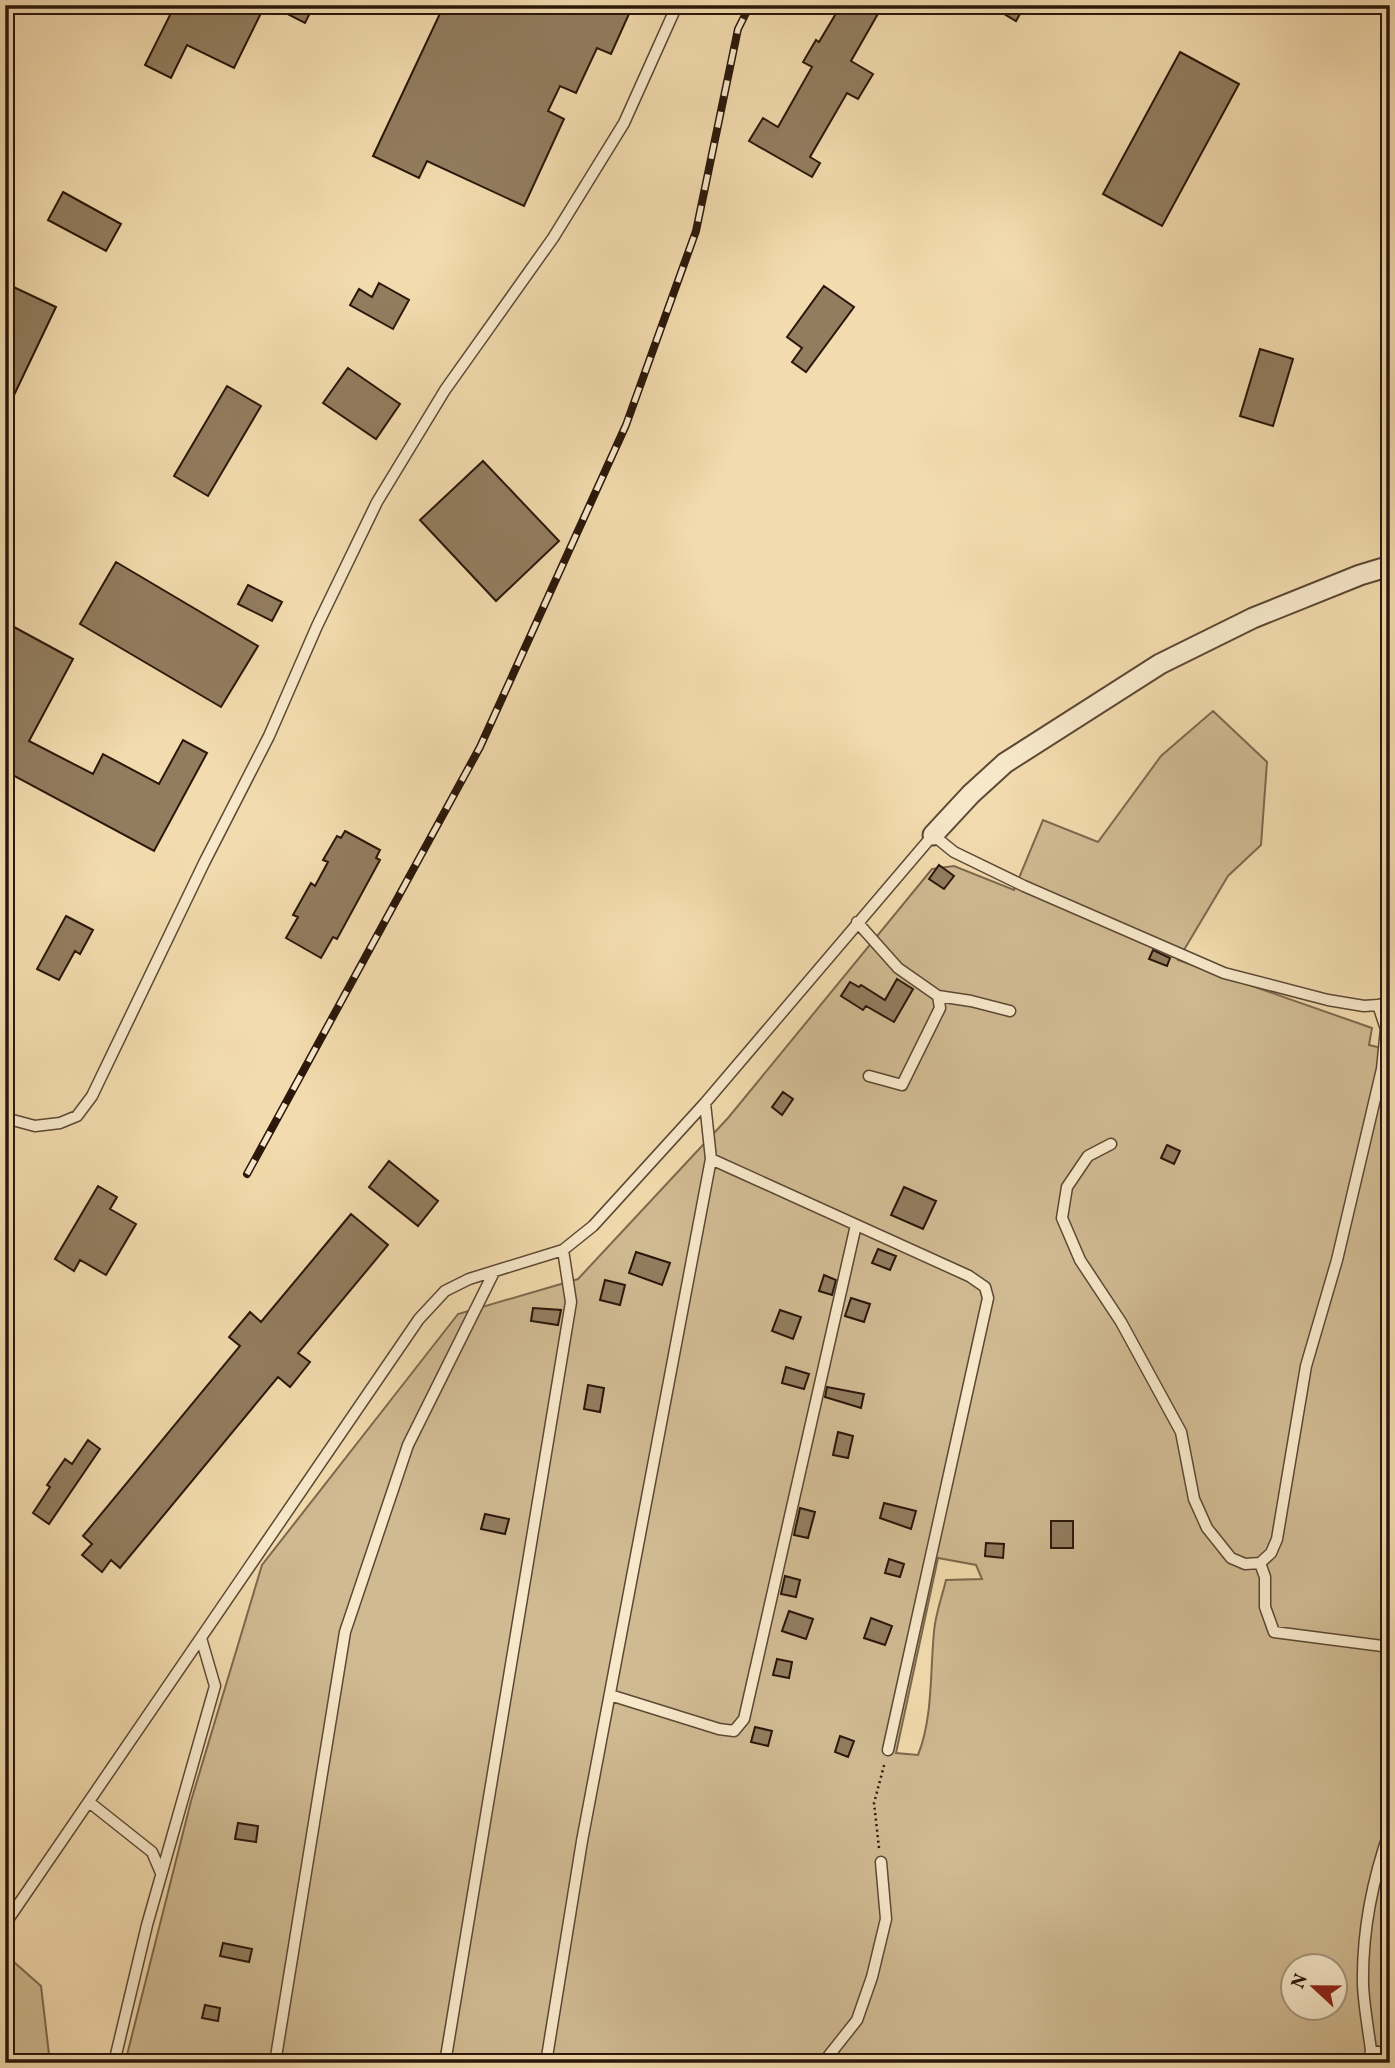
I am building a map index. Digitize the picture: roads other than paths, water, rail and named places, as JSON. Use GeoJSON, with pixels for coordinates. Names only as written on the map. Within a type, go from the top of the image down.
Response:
{"type":"FeatureCollection","features":[{"type":"Feature","properties":{"kind":"street"},"geometry":{"type":"LineString","coordinates":[[933,835],[971,794],[1005,763],[1160,664],[1252,618],[1360,575],[1390,566]]}},
{"type":"Feature","properties":{"kind":"lane"},"geometry":{"type":"LineString","coordinates":[[5,1118],[35,1126],[60,1123],[77,1115],[92,1096],[204,863],[269,736],[317,625],[377,502],[444,390],[553,238],[624,123],[677,5]]}},
{"type":"Feature","properties":{"kind":"lane"},"geometry":{"type":"LineString","coordinates":[[5,1924],[419,1319],[445,1291],[468,1279],[563,1250],[593,1227],[705,1103],[933,835],[954,852],[1024,886],[1224,973],[1328,1000],[1364,1006],[1390,1002]]}},
{"type":"Feature","properties":{"kind":"lane"},"geometry":{"type":"LineString","coordinates":[[857,922],[898,968],[938,996],[1010,1011]]}},
{"type":"Feature","properties":{"kind":"lane"},"geometry":{"type":"LineString","coordinates":[[869,1076],[902,1085],[940,1008],[938,996]]}},
{"type":"Feature","properties":{"kind":"lane"},"geometry":{"type":"LineString","coordinates":[[1111,1144],[1088,1156],[1081,1166],[1067,1187],[1062,1217],[1080,1260],[1121,1322],[1181,1432],[1194,1499],[1207,1528],[1231,1558],[1245,1564],[1260,1563],[1271,1553],[1277,1539],[1306,1366],[1337,1260],[1377,1094],[1385,1043],[1385,1029],[1378,1005]]}},
{"type":"Feature","properties":{"kind":"lane"},"geometry":{"type":"LineString","coordinates":[[546,2063],[582,1841],[712,1159],[705,1103]]}},
{"type":"Feature","properties":{"kind":"lane"},"geometry":{"type":"LineString","coordinates":[[712,1159],[969,1276],[985,1287],[988,1298],[888,1750]]}},
{"type":"Feature","properties":{"kind":"lane"},"geometry":{"type":"LineString","coordinates":[[610,1695],[719,1729],[734,1731],[744,1719],[856,1225]]}},
{"type":"Feature","properties":{"kind":"lane"},"geometry":{"type":"LineString","coordinates":[[445,2063],[571,1302],[563,1250]]}},
{"type":"Feature","properties":{"kind":"lane"},"geometry":{"type":"LineString","coordinates":[[275,2063],[345,1632],[408,1445],[494,1272]]}},
{"type":"Feature","properties":{"kind":"lane"},"geometry":{"type":"LineString","coordinates":[[1260,1563],[1265,1577],[1265,1607],[1274,1632],[1390,1647]]}},
{"type":"Feature","properties":{"kind":"lane"},"geometry":{"type":"LineString","coordinates":[[114,2063],[147,1925],[215,1685],[201,1638]]}},
{"type":"Feature","properties":{"kind":"lane"},"geometry":{"type":"LineString","coordinates":[[89,1802],[152,1852],[162,1873]]}},
{"type":"Feature","properties":{"kind":"lane"},"geometry":{"type":"LineString","coordinates":[[1369,2063],[1371,2050],[1363,1985],[1366,1942],[1377,1867],[1390,1829]]}},
{"type":"Feature","properties":{"kind":"lane"},"geometry":{"type":"LineString","coordinates":[[823,2063],[857,2020],[872,1977],[886,1919],[881,1861]]}},
{"type":"Feature","properties":{"kind":"lane"},"geometry":{"type":"LineString","coordinates":[[1371,2050],[1390,2055]]}},
{"type":"Feature","properties":{"kind":"railway"},"geometry":{"type":"LineString","coordinates":[[247,1174],[480,747],[626,425],[696,231],[738,29],[750,5]]}}]}
